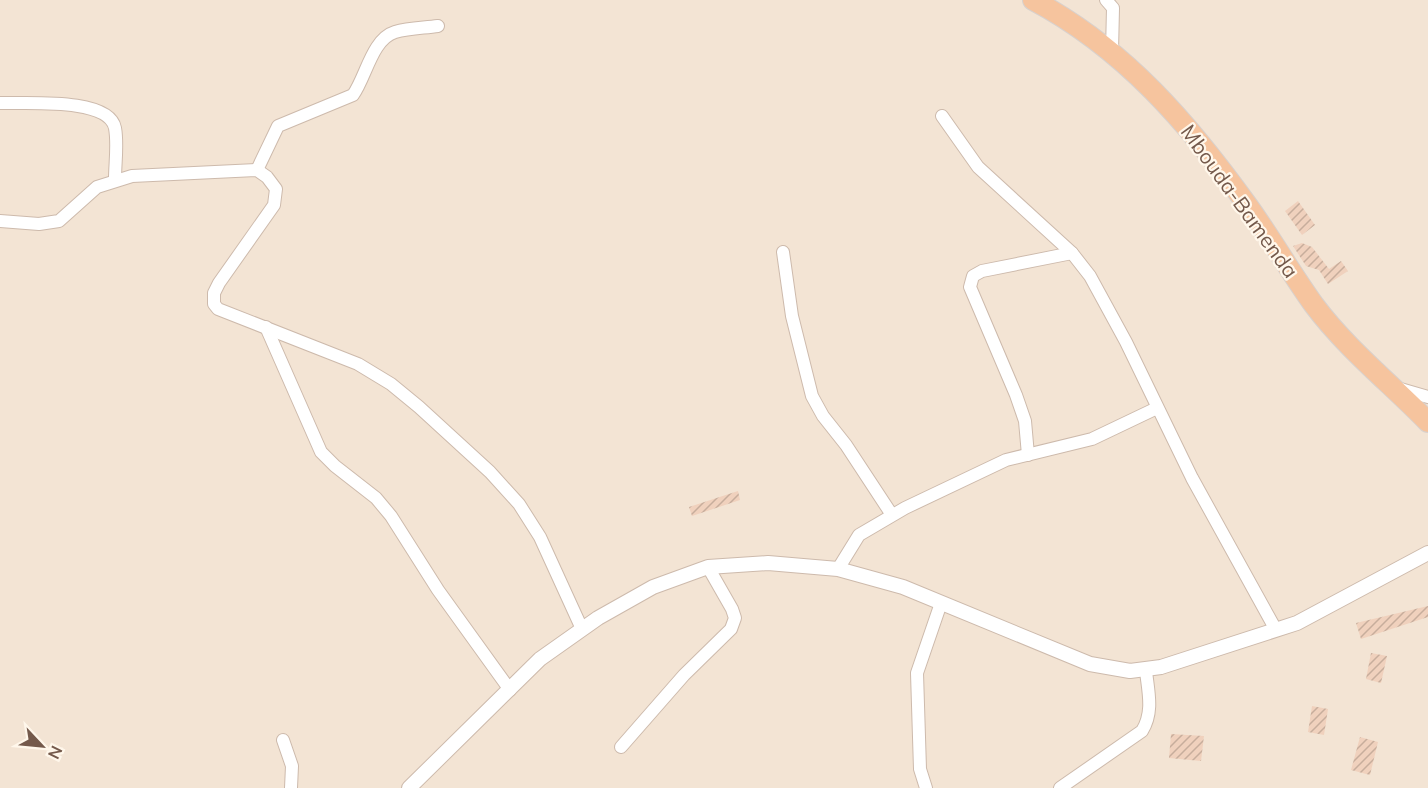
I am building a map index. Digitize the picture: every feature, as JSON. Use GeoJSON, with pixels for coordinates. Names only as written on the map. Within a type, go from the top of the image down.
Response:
{"type":"FeatureCollection","features":[{"type":"Feature","properties":{"kind":"highway","name":"Mbouda-Bamenda"},"geometry":{"type":"LineString","coordinates":[[1033,0],[1112,51],[1154,90],[1197,138],[1249,207],[1314,304],[1351,350],[1394,387],[1428,422]]}},
{"type":"Feature","properties":{"kind":"street"},"geometry":{"type":"LineString","coordinates":[[1106,0],[1113,8],[1112,51]]}},
{"type":"Feature","properties":{"kind":"street"},"geometry":{"type":"LineString","coordinates":[[256,170],[278,126],[353,95],[379,44],[387,36],[396,32],[438,26]]}},
{"type":"Feature","properties":{"kind":"street"},"geometry":{"type":"LineString","coordinates":[[0,103],[78,105],[102,112],[111,118],[115,128],[115,179]]}},
{"type":"Feature","properties":{"kind":"street"},"geometry":{"type":"LineString","coordinates":[[942,116],[978,167],[1072,253],[1090,276],[1191,478],[1276,630]]}},
{"type":"Feature","properties":{"kind":"street"},"geometry":{"type":"LineString","coordinates":[[0,221],[39,224],[59,221],[97,187],[115,179],[132,176],[256,170],[267,177],[276,189],[274,205],[219,283],[214,293],[214,304],[219,309],[357,364],[391,384],[490,472],[519,504],[540,537],[582,629]]}},
{"type":"Feature","properties":{"kind":"street"},"geometry":{"type":"LineString","coordinates":[[783,252],[792,316],[812,396],[823,416],[892,514]]}},
{"type":"Feature","properties":{"kind":"street"},"geometry":{"type":"LineString","coordinates":[[1028,455],[1025,421],[970,286],[972,276],[982,271],[1072,253]]}},
{"type":"Feature","properties":{"kind":"street"},"geometry":{"type":"LineString","coordinates":[[266,327],[321,452],[376,498],[391,516],[438,590],[510,690]]}},
{"type":"Feature","properties":{"kind":"street"},"geometry":{"type":"LineString","coordinates":[[1394,387],[1428,397]]}},
{"type":"Feature","properties":{"kind":"street"},"geometry":{"type":"LineString","coordinates":[[838,569],[859,535],[892,514],[987,468],[1092,439],[1157,408]]}},
{"type":"Feature","properties":{"kind":"street"},"geometry":{"type":"LineString","coordinates":[[409,788],[540,659],[582,629],[653,587],[708,567],[768,563],[838,569],[903,587],[1090,664],[1130,671],[1146,670],[1227,648],[1297,623],[1428,553]]}},
{"type":"Feature","properties":{"kind":"street"},"geometry":{"type":"LineString","coordinates":[[621,747],[684,675],[731,629],[735,618],[732,609],[708,567]]}},
{"type":"Feature","properties":{"kind":"street"},"geometry":{"type":"LineString","coordinates":[[926,788],[920,769],[917,673],[919,660],[941,603]]}},
{"type":"Feature","properties":{"kind":"street"},"geometry":{"type":"LineString","coordinates":[[1060,788],[1142,731],[1148,721],[1150,710],[1146,670]]}},
{"type":"Feature","properties":{"kind":"street"},"geometry":{"type":"LineString","coordinates":[[284,740],[292,766],[291,788]]}},
{"type":"Feature","properties":{"kind":"shaded area"},"geometry":{"type":"Polygon","coordinates":[[[0,0],[1428,0],[1428,788],[0,788],[0,0]]]}},
{"type":"Feature","properties":{"kind":"building"},"geometry":{"type":"Polygon","coordinates":[[[1298,201],[1315,225],[1302,235],[1285,211],[1298,201]]]}},
{"type":"Feature","properties":{"kind":"building"},"geometry":{"type":"Polygon","coordinates":[[[1302,243],[1312,247],[1329,269],[1341,261],[1348,271],[1328,284],[1319,270],[1306,266],[1293,246],[1302,243]]]}},
{"type":"Feature","properties":{"kind":"building"},"geometry":{"type":"Polygon","coordinates":[[[738,491],[740,500],[692,516],[689,507],[738,491]]]}},
{"type":"Feature","properties":{"kind":"building"},"geometry":{"type":"Polygon","coordinates":[[[1428,606],[1428,617],[1361,639],[1356,623],[1428,606]]]}},
{"type":"Feature","properties":{"kind":"building"},"geometry":{"type":"Polygon","coordinates":[[[1371,653],[1387,656],[1381,683],[1366,679],[1371,653]]]}},
{"type":"Feature","properties":{"kind":"building"},"geometry":{"type":"Polygon","coordinates":[[[1312,706],[1328,709],[1324,735],[1308,732],[1312,706]]]}},
{"type":"Feature","properties":{"kind":"building"},"geometry":{"type":"Polygon","coordinates":[[[1171,734],[1204,736],[1201,761],[1169,758],[1171,734]]]}},
{"type":"Feature","properties":{"kind":"building"},"geometry":{"type":"Polygon","coordinates":[[[1360,737],[1378,742],[1370,775],[1351,770],[1360,737]]]}}]}
